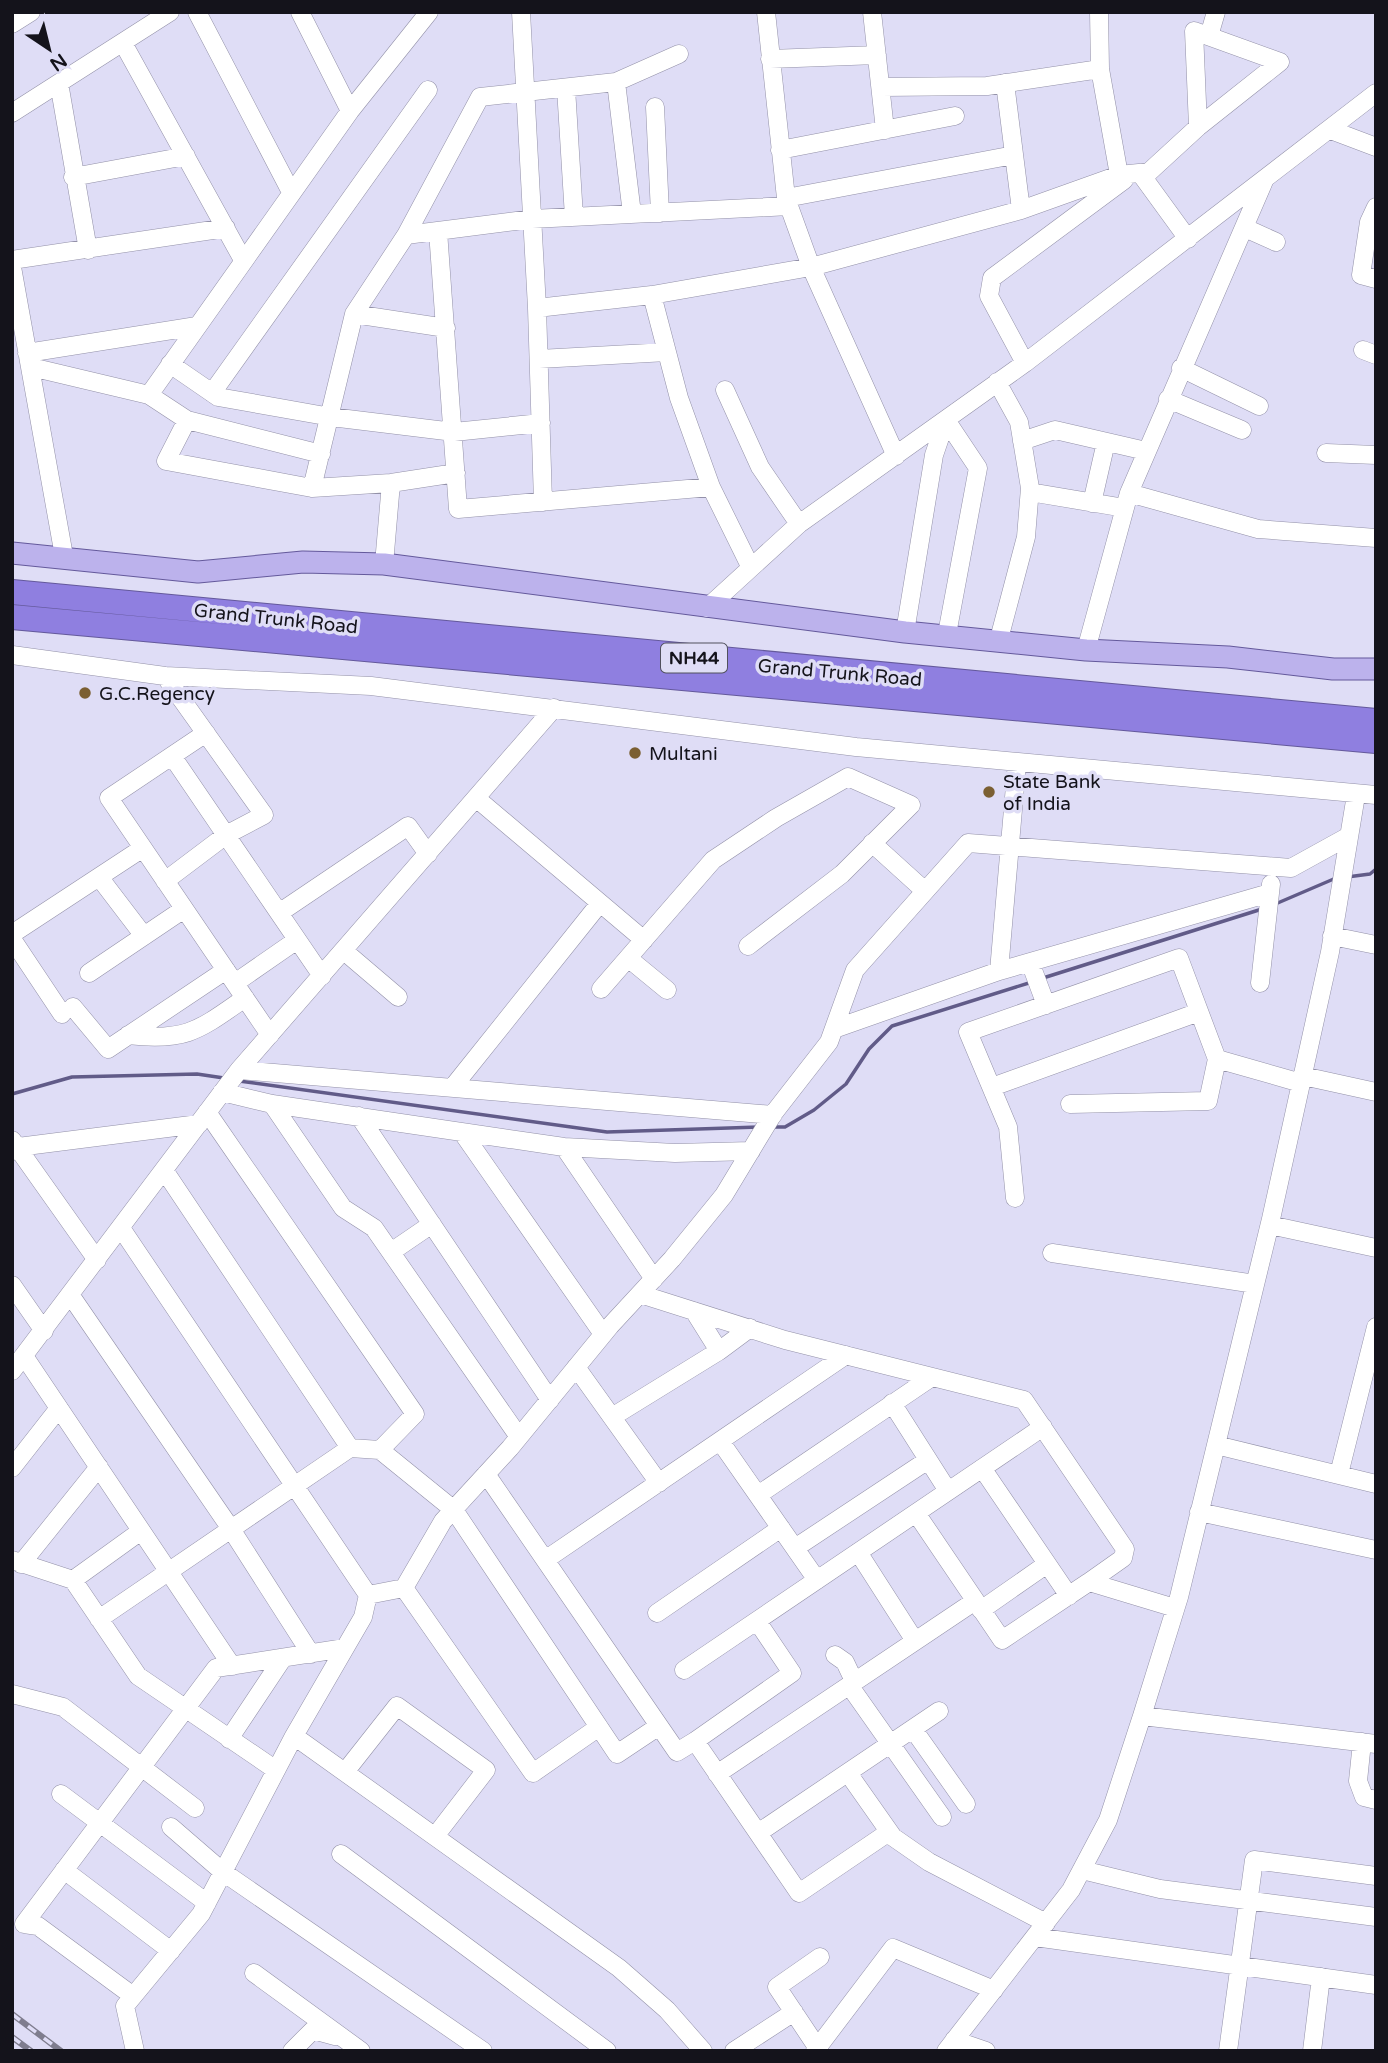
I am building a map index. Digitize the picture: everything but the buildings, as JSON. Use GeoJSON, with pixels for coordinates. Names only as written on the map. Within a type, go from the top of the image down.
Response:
{"type":"FeatureCollection","features":[{"type":"Feature","properties":{"kind":"highway","name":"Grand Trunk Road"},"geometry":{"type":"LineString","coordinates":[[12,592],[1376,721]]}},
{"type":"Feature","properties":{"kind":"highway","name":"Grand Trunk Road"},"geometry":{"type":"LineString","coordinates":[[12,617],[1376,741]]}},
{"type":"Feature","properties":{"kind":"main road"},"geometry":{"type":"LineString","coordinates":[[12,553],[64,556],[198,572],[303,562],[384,564],[905,632],[999,639],[1086,650],[1228,657],[1334,669],[1376,669]]}},
{"type":"Feature","properties":{"kind":"street"},"geometry":{"type":"LineString","coordinates":[[12,24],[31,12]]}},
{"type":"Feature","properties":{"kind":"street"},"geometry":{"type":"LineString","coordinates":[[12,113],[170,12]]}},
{"type":"Feature","properties":{"kind":"street"},"geometry":{"type":"LineString","coordinates":[[197,12],[291,192]]}},
{"type":"Feature","properties":{"kind":"street"},"geometry":{"type":"LineString","coordinates":[[300,12],[350,111]]}},
{"type":"Feature","properties":{"kind":"street"},"geometry":{"type":"LineString","coordinates":[[149,395],[350,111],[429,12]]}},
{"type":"Feature","properties":{"kind":"street"},"geometry":{"type":"LineString","coordinates":[[521,12],[537,307],[543,502]]}},
{"type":"Feature","properties":{"kind":"street"},"geometry":{"type":"LineString","coordinates":[[766,12],[788,202],[811,267],[896,456]]}},
{"type":"Feature","properties":{"kind":"street"},"geometry":{"type":"LineString","coordinates":[[872,12],[885,130]]}},
{"type":"Feature","properties":{"kind":"street"},"geometry":{"type":"LineString","coordinates":[[1099,12],[1100,69],[1130,174],[1188,239]]}},
{"type":"Feature","properties":{"kind":"street"},"geometry":{"type":"LineString","coordinates":[[1209,36],[1216,12]]}},
{"type":"Feature","properties":{"kind":"street"},"geometry":{"type":"LineString","coordinates":[[537,307],[652,295],[811,267],[1021,210],[1130,174],[1149,172],[1198,127],[1280,62],[1194,31],[1198,127]]}},
{"type":"Feature","properties":{"kind":"street"},"geometry":{"type":"LineString","coordinates":[[123,43],[243,260]]}},
{"type":"Feature","properties":{"kind":"street"},"geometry":{"type":"LineString","coordinates":[[312,488],[354,314],[406,235],[480,97],[616,82],[679,54]]}},
{"type":"Feature","properties":{"kind":"street"},"geometry":{"type":"LineString","coordinates":[[771,59],[877,55]]}},
{"type":"Feature","properties":{"kind":"street"},"geometry":{"type":"LineString","coordinates":[[881,87],[1005,83],[1100,69]]}},
{"type":"Feature","properties":{"kind":"street"},"geometry":{"type":"LineString","coordinates":[[616,82],[632,214]]}},
{"type":"Feature","properties":{"kind":"street"},"geometry":{"type":"LineString","coordinates":[[59,83],[73,177],[88,250]]}},
{"type":"Feature","properties":{"kind":"street"},"geometry":{"type":"LineString","coordinates":[[1005,83],[1021,210]]}},
{"type":"Feature","properties":{"kind":"street"},"geometry":{"type":"LineString","coordinates":[[566,88],[574,217]]}},
{"type":"Feature","properties":{"kind":"street"},"geometry":{"type":"LineString","coordinates":[[212,393],[428,90]]}},
{"type":"Feature","properties":{"kind":"street"},"geometry":{"type":"LineString","coordinates":[[707,608],[799,524],[1025,363],[1376,93]]}},
{"type":"Feature","properties":{"kind":"street"},"geometry":{"type":"LineString","coordinates":[[654,107],[660,213]]}},
{"type":"Feature","properties":{"kind":"street"},"geometry":{"type":"LineString","coordinates":[[780,150],[955,116]]}},
{"type":"Feature","properties":{"kind":"street"},"geometry":{"type":"LineString","coordinates":[[1331,130],[1376,148]]}},
{"type":"Feature","properties":{"kind":"street"},"geometry":{"type":"LineString","coordinates":[[406,235],[532,219],[660,213],[788,202],[1014,155]]}},
{"type":"Feature","properties":{"kind":"street"},"geometry":{"type":"LineString","coordinates":[[73,177],[186,156]]}},
{"type":"Feature","properties":{"kind":"street"},"geometry":{"type":"LineString","coordinates":[[1025,363],[989,296],[992,278],[1130,174]]}},
{"type":"Feature","properties":{"kind":"street"},"geometry":{"type":"LineString","coordinates":[[1086,650],[1127,501],[1168,398],[1264,181]]}},
{"type":"Feature","properties":{"kind":"street"},"geometry":{"type":"LineString","coordinates":[[1376,207],[1368,222],[1361,275],[1376,279]]}},
{"type":"Feature","properties":{"kind":"street"},"geometry":{"type":"LineString","coordinates":[[12,260],[226,228]]}},
{"type":"Feature","properties":{"kind":"street"},"geometry":{"type":"LineString","coordinates":[[1245,228],[1276,242]]}},
{"type":"Feature","properties":{"kind":"street"},"geometry":{"type":"LineString","coordinates":[[439,231],[458,509],[711,487]]}},
{"type":"Feature","properties":{"kind":"street"},"geometry":{"type":"LineString","coordinates":[[12,267],[64,556]]}},
{"type":"Feature","properties":{"kind":"street"},"geometry":{"type":"LineString","coordinates":[[652,295],[679,398],[711,487],[750,566]]}},
{"type":"Feature","properties":{"kind":"street"},"geometry":{"type":"LineString","coordinates":[[354,314],[446,327]]}},
{"type":"Feature","properties":{"kind":"street"},"geometry":{"type":"LineString","coordinates":[[29,360],[197,326]]}},
{"type":"Feature","properties":{"kind":"street"},"geometry":{"type":"LineString","coordinates":[[539,359],[667,352]]}},
{"type":"Feature","properties":{"kind":"street"},"geometry":{"type":"LineString","coordinates":[[29,360],[149,395],[187,420],[321,454]]}},
{"type":"Feature","properties":{"kind":"street"},"geometry":{"type":"LineString","coordinates":[[170,364],[218,397],[331,417],[454,432],[541,423]]}},
{"type":"Feature","properties":{"kind":"street"},"geometry":{"type":"LineString","coordinates":[[1181,368],[1259,406]]}},
{"type":"Feature","properties":{"kind":"street"},"geometry":{"type":"LineString","coordinates":[[997,382],[1019,422],[1030,492],[1026,537],[999,639]]}},
{"type":"Feature","properties":{"kind":"street"},"geometry":{"type":"LineString","coordinates":[[724,390],[760,467],[799,524]]}},
{"type":"Feature","properties":{"kind":"street"},"geometry":{"type":"LineString","coordinates":[[1168,398],[1242,430]]}},
{"type":"Feature","properties":{"kind":"street"},"geometry":{"type":"LineString","coordinates":[[187,420],[166,461],[312,488],[391,484],[456,473]]}},
{"type":"Feature","properties":{"kind":"street"},"geometry":{"type":"LineString","coordinates":[[905,632],[934,454],[946,420]]}},
{"type":"Feature","properties":{"kind":"street"},"geometry":{"type":"LineString","coordinates":[[946,420],[978,468],[947,634]]}},
{"type":"Feature","properties":{"kind":"street"},"geometry":{"type":"LineString","coordinates":[[1022,441],[1055,430],[1146,451]]}},
{"type":"Feature","properties":{"kind":"street"},"geometry":{"type":"LineString","coordinates":[[1093,503],[1106,442]]}},
{"type":"Feature","properties":{"kind":"street"},"geometry":{"type":"LineString","coordinates":[[1326,453],[1376,455]]}},
{"type":"Feature","properties":{"kind":"street"},"geometry":{"type":"LineString","coordinates":[[384,564],[391,484]]}},
{"type":"Feature","properties":{"kind":"street"},"geometry":{"type":"LineString","coordinates":[[1030,492],[1093,503],[1127,501],[1258,529],[1376,538]]}},
{"type":"Feature","properties":{"kind":"street"},"geometry":{"type":"LineString","coordinates":[[12,655],[165,676],[371,686],[856,747],[1017,764],[1376,795]]}},
{"type":"Feature","properties":{"kind":"street"},"geometry":{"type":"LineString","coordinates":[[165,676],[264,815],[226,835],[165,881]]}},
{"type":"Feature","properties":{"kind":"street"},"geometry":{"type":"LineString","coordinates":[[12,1371],[231,1080],[554,708]]}},
{"type":"Feature","properties":{"kind":"street"},"geometry":{"type":"LineString","coordinates":[[206,733],[110,798],[270,1035]]}},
{"type":"Feature","properties":{"kind":"street"},"geometry":{"type":"LineString","coordinates":[[601,989],[713,860],[776,818],[848,777],[856,747]]}},
{"type":"Feature","properties":{"kind":"street"},"geometry":{"type":"LineString","coordinates":[[172,756],[322,976]]}},
{"type":"Feature","properties":{"kind":"street"},"geometry":{"type":"LineString","coordinates":[[999,971],[1017,764]]}},
{"type":"Feature","properties":{"kind":"street"},"geometry":{"type":"LineString","coordinates":[[748,946],[842,874],[911,805],[848,777]]}},
{"type":"Feature","properties":{"kind":"street"},"geometry":{"type":"LineString","coordinates":[[950,2046],[1041,1930],[1082,1870],[1108,1820],[1142,1716],[1175,1608],[1270,1224],[1332,936],[1356,795]]}},
{"type":"Feature","properties":{"kind":"street"},"geometry":{"type":"LineString","coordinates":[[476,798],[644,940]]}},
{"type":"Feature","properties":{"kind":"street"},"geometry":{"type":"LineString","coordinates":[[279,913],[408,826],[428,854]]}},
{"type":"Feature","properties":{"kind":"street"},"geometry":{"type":"LineString","coordinates":[[368,1595],[404,1588],[443,1521],[519,1437],[603,1334],[654,1279],[724,1195],[763,1131],[829,1042],[855,970],[968,843],[1292,868],[1349,836]]}},
{"type":"Feature","properties":{"kind":"street"},"geometry":{"type":"LineString","coordinates":[[872,844],[925,891]]}},
{"type":"Feature","properties":{"kind":"street"},"geometry":{"type":"LineString","coordinates":[[143,848],[12,936],[68,1010],[107,1049],[230,976],[297,940]]}},
{"type":"Feature","properties":{"kind":"street"},"geometry":{"type":"LineString","coordinates":[[1259,983],[1273,867]]}},
{"type":"Feature","properties":{"kind":"street"},"geometry":{"type":"LineString","coordinates":[[99,877],[144,936]]}},
{"type":"Feature","properties":{"kind":"street"},"geometry":{"type":"LineString","coordinates":[[834,1029],[999,971],[1032,966],[1269,896]]}},
{"type":"Feature","properties":{"kind":"street"},"geometry":{"type":"LineString","coordinates":[[456,1083],[600,903]]}},
{"type":"Feature","properties":{"kind":"street"},"geometry":{"type":"LineString","coordinates":[[89,973],[184,909]]}},
{"type":"Feature","properties":{"kind":"street"},"geometry":{"type":"LineString","coordinates":[[1332,936],[1376,945]]}},
{"type":"Feature","properties":{"kind":"street"},"geometry":{"type":"LineString","coordinates":[[344,951],[398,997]]}},
{"type":"Feature","properties":{"kind":"street"},"geometry":{"type":"LineString","coordinates":[[628,958],[667,990]]}},
{"type":"Feature","properties":{"kind":"street"},"geometry":{"type":"LineString","coordinates":[[1015,1198],[1008,1127],[968,1032],[1044,998],[1179,958],[1217,1059],[1208,1101],[1070,1104]]}},
{"type":"Feature","properties":{"kind":"street"},"geometry":{"type":"LineString","coordinates":[[1032,966],[1044,998]]}},
{"type":"Feature","properties":{"kind":"street"},"geometry":{"type":"LineString","coordinates":[[128,1035],[160,1039],[187,1035],[245,998]]}},
{"type":"Feature","properties":{"kind":"street"},"geometry":{"type":"LineString","coordinates":[[992,1087],[1199,1012]]}},
{"type":"Feature","properties":{"kind":"street"},"geometry":{"type":"LineString","coordinates":[[1217,1059],[1302,1080],[1376,1092]]}},
{"type":"Feature","properties":{"kind":"street"},"geometry":{"type":"LineString","coordinates":[[231,1080],[763,1131]]}},
{"type":"Feature","properties":{"kind":"street"},"geometry":{"type":"LineString","coordinates":[[231,1080],[272,1104],[564,1147],[675,1153],[763,1131]]}},
{"type":"Feature","properties":{"kind":"street"},"geometry":{"type":"LineString","coordinates":[[272,1104],[343,1208],[374,1228],[519,1437]]}},
{"type":"Feature","properties":{"kind":"street"},"geometry":{"type":"LineString","coordinates":[[359,1116],[550,1400]]}},
{"type":"Feature","properties":{"kind":"street"},"geometry":{"type":"LineString","coordinates":[[97,1261],[14,1146],[203,1118]]}},
{"type":"Feature","properties":{"kind":"street"},"geometry":{"type":"LineString","coordinates":[[203,1118],[415,1413],[380,1450]]}},
{"type":"Feature","properties":{"kind":"street"},"geometry":{"type":"LineString","coordinates":[[461,1132],[603,1334]]}},
{"type":"Feature","properties":{"kind":"street"},"geometry":{"type":"LineString","coordinates":[[564,1147],[654,1279]]}},
{"type":"Feature","properties":{"kind":"street"},"geometry":{"type":"LineString","coordinates":[[164,1170],[350,1448]]}},
{"type":"Feature","properties":{"kind":"street"},"geometry":{"type":"LineString","coordinates":[[391,1252],[432,1224]]}},
{"type":"Feature","properties":{"kind":"street"},"geometry":{"type":"LineString","coordinates":[[1270,1224],[1376,1248]]}},
{"type":"Feature","properties":{"kind":"street"},"geometry":{"type":"LineString","coordinates":[[121,1228],[368,1595],[363,1617],[294,1736],[207,1903],[125,2006],[135,2051]]}},
{"type":"Feature","properties":{"kind":"street"},"geometry":{"type":"LineString","coordinates":[[1052,1253],[1255,1284]]}},
{"type":"Feature","properties":{"kind":"street"},"geometry":{"type":"LineString","coordinates":[[12,1285],[44,1331]]}},
{"type":"Feature","properties":{"kind":"street"},"geometry":{"type":"LineString","coordinates":[[640,1294],[846,1355],[1024,1400],[1125,1549],[1123,1558],[1002,1640],[916,1513]]}},
{"type":"Feature","properties":{"kind":"street"},"geometry":{"type":"LineString","coordinates":[[71,1296],[231,1529],[311,1654]]}},
{"type":"Feature","properties":{"kind":"street"},"geometry":{"type":"LineString","coordinates":[[694,1311],[719,1351]]}},
{"type":"Feature","properties":{"kind":"street"},"geometry":{"type":"LineString","coordinates":[[1339,1474],[1369,1381],[1376,1327]]}},
{"type":"Feature","properties":{"kind":"street"},"geometry":{"type":"LineString","coordinates":[[612,1417],[719,1351],[750,1328]]}},
{"type":"Feature","properties":{"kind":"street"},"geometry":{"type":"LineString","coordinates":[[545,1560],[846,1355]]}},
{"type":"Feature","properties":{"kind":"street"},"geometry":{"type":"LineString","coordinates":[[24,1356],[232,1666]]}},
{"type":"Feature","properties":{"kind":"street"},"geometry":{"type":"LineString","coordinates":[[576,1367],[659,1483]]}},
{"type":"Feature","properties":{"kind":"street"},"geometry":{"type":"LineString","coordinates":[[758,1495],[932,1377]]}},
{"type":"Feature","properties":{"kind":"street"},"geometry":{"type":"LineString","coordinates":[[892,1403],[948,1491]]}},
{"type":"Feature","properties":{"kind":"street"},"geometry":{"type":"LineString","coordinates":[[12,1468],[59,1408]]}},
{"type":"Feature","properties":{"kind":"street"},"geometry":{"type":"LineString","coordinates":[[684,1670],[1042,1427]]}},
{"type":"Feature","properties":{"kind":"street"},"geometry":{"type":"LineString","coordinates":[[720,1441],[817,1580]]}},
{"type":"Feature","properties":{"kind":"street"},"geometry":{"type":"LineString","coordinates":[[1216,1445],[1376,1484]]}},
{"type":"Feature","properties":{"kind":"street"},"geometry":{"type":"LineString","coordinates":[[99,1619],[350,1448],[380,1450],[454,1510],[617,1754],[659,1726]]}},
{"type":"Feature","properties":{"kind":"street"},"geometry":{"type":"LineString","coordinates":[[795,1548],[928,1460]]}},
{"type":"Feature","properties":{"kind":"street"},"geometry":{"type":"LineString","coordinates":[[99,1467],[17,1562],[72,1580],[138,1676],[276,1770]]}},
{"type":"Feature","properties":{"kind":"street"},"geometry":{"type":"LineString","coordinates":[[982,1468],[1069,1596]]}},
{"type":"Feature","properties":{"kind":"street"},"geometry":{"type":"LineString","coordinates":[[486,1474],[677,1752],[792,1673],[757,1621]]}},
{"type":"Feature","properties":{"kind":"street"},"geometry":{"type":"LineString","coordinates":[[1199,1513],[1376,1550]]}},
{"type":"Feature","properties":{"kind":"street"},"geometry":{"type":"LineString","coordinates":[[657,1613],[781,1528]]}},
{"type":"Feature","properties":{"kind":"street"},"geometry":{"type":"LineString","coordinates":[[72,1580],[141,1531]]}},
{"type":"Feature","properties":{"kind":"street"},"geometry":{"type":"LineString","coordinates":[[858,1552],[915,1641]]}},
{"type":"Feature","properties":{"kind":"street"},"geometry":{"type":"LineString","coordinates":[[717,1774],[915,1641],[1047,1564]]}},
{"type":"Feature","properties":{"kind":"street"},"geometry":{"type":"LineString","coordinates":[[1090,1582],[1175,1608]]}},
{"type":"Feature","properties":{"kind":"street"},"geometry":{"type":"LineString","coordinates":[[404,1588],[533,1773],[599,1727]]}},
{"type":"Feature","properties":{"kind":"street"},"geometry":{"type":"LineString","coordinates":[[133,1996],[38,1926],[24,1924],[216,1668],[345,1648]]}},
{"type":"Feature","properties":{"kind":"street"},"geometry":{"type":"LineString","coordinates":[[835,1655],[845,1662],[852,1683],[889,1745],[942,1817]]}},
{"type":"Feature","properties":{"kind":"street"},"geometry":{"type":"LineString","coordinates":[[229,1739],[283,1658]]}},
{"type":"Feature","properties":{"kind":"street"},"geometry":{"type":"LineString","coordinates":[[12,1694],[63,1707],[195,1808]]}},
{"type":"Feature","properties":{"kind":"street"},"geometry":{"type":"LineString","coordinates":[[345,1772],[397,1706],[486,1770],[436,1835]]}},
{"type":"Feature","properties":{"kind":"street"},"geometry":{"type":"LineString","coordinates":[[758,1833],[939,1711]]}},
{"type":"Feature","properties":{"kind":"street"},"geometry":{"type":"LineString","coordinates":[[1142,1716],[1369,1743],[1357,1781],[1364,1797],[1376,1800]]}},
{"type":"Feature","properties":{"kind":"street"},"geometry":{"type":"LineString","coordinates":[[913,1729],[966,1804]]}},
{"type":"Feature","properties":{"kind":"street"},"geometry":{"type":"LineString","coordinates":[[294,1736],[619,1968],[667,2010],[704,2051]]}},
{"type":"Feature","properties":{"kind":"street"},"geometry":{"type":"LineString","coordinates":[[695,1741],[799,1893],[889,1832]]}},
{"type":"Feature","properties":{"kind":"street"},"geometry":{"type":"LineString","coordinates":[[848,1773],[889,1832],[929,1862],[1041,1930],[1240,1966],[1376,1984]]}},
{"type":"Feature","properties":{"kind":"street"},"geometry":{"type":"LineString","coordinates":[[61,1794],[207,1903]]}},
{"type":"Feature","properties":{"kind":"street"},"geometry":{"type":"LineString","coordinates":[[171,1827],[223,1872],[483,2051]]}},
{"type":"Feature","properties":{"kind":"street"},"geometry":{"type":"LineString","coordinates":[[341,1854],[588,2045],[607,2051]]}},
{"type":"Feature","properties":{"kind":"street"},"geometry":{"type":"LineString","coordinates":[[1228,2051],[1254,1860],[1376,1876]]}},
{"type":"Feature","properties":{"kind":"street"},"geometry":{"type":"LineString","coordinates":[[64,1870],[171,1951]]}},
{"type":"Feature","properties":{"kind":"street"},"geometry":{"type":"LineString","coordinates":[[1082,1870],[1160,1889],[1376,1917]]}},
{"type":"Feature","properties":{"kind":"street"},"geometry":{"type":"LineString","coordinates":[[820,1957],[777,1987],[816,2049],[893,1948],[995,1990]]}},
{"type":"Feature","properties":{"kind":"street"},"geometry":{"type":"LineString","coordinates":[[254,1973],[361,2051]]}},
{"type":"Feature","properties":{"kind":"street"},"geometry":{"type":"LineString","coordinates":[[1312,2051],[1321,1977]]}},
{"type":"Feature","properties":{"kind":"street"},"geometry":{"type":"LineString","coordinates":[[734,2051],[794,2012]]}},
{"type":"Feature","properties":{"kind":"street"},"geometry":{"type":"LineString","coordinates":[[292,2051],[313,2030],[342,2037]]}},
{"type":"Feature","properties":{"kind":"street"},"geometry":{"type":"LineString","coordinates":[[950,2046],[986,2051]]}},
{"type":"Feature","properties":{"kind":"waterway"},"geometry":{"type":"LineString","coordinates":[[1347,877],[1370,874],[1376,869]]}},
{"type":"Feature","properties":{"kind":"waterway"},"geometry":{"type":"LineString","coordinates":[[1273,905],[1336,878]]}},
{"type":"Feature","properties":{"kind":"waterway"},"geometry":{"type":"LineString","coordinates":[[1043,978],[1262,909]]}},
{"type":"Feature","properties":{"kind":"waterway"},"geometry":{"type":"LineString","coordinates":[[770,1127],[785,1127],[814,1110],[846,1084],[869,1049],[892,1026],[1032,982]]}},
{"type":"Feature","properties":{"kind":"waterway"},"geometry":{"type":"LineString","coordinates":[[12,1094],[72,1077],[197,1074],[224,1078]]}},
{"type":"Feature","properties":{"kind":"waterway"},"geometry":{"type":"LineString","coordinates":[[239,1081],[607,1132],[759,1127]]}},
{"type":"Feature","properties":{"kind":"railway"},"geometry":{"type":"LineString","coordinates":[[12,2014],[61,2051]]}},
{"type":"Feature","properties":{"kind":"railway"},"geometry":{"type":"LineString","coordinates":[[12,2037],[31,2051]]}},
{"type":"Feature","properties":{"kind":"place","name":"G.C.Regency"},"geometry":{"type":"Point","coordinates":[85,693]}},
{"type":"Feature","properties":{"kind":"place","name":"Multani"},"geometry":{"type":"Point","coordinates":[635,753]}},
{"type":"Feature","properties":{"kind":"place","name":"State Bank of India"},"geometry":{"type":"Point","coordinates":[989,792]}}]}
